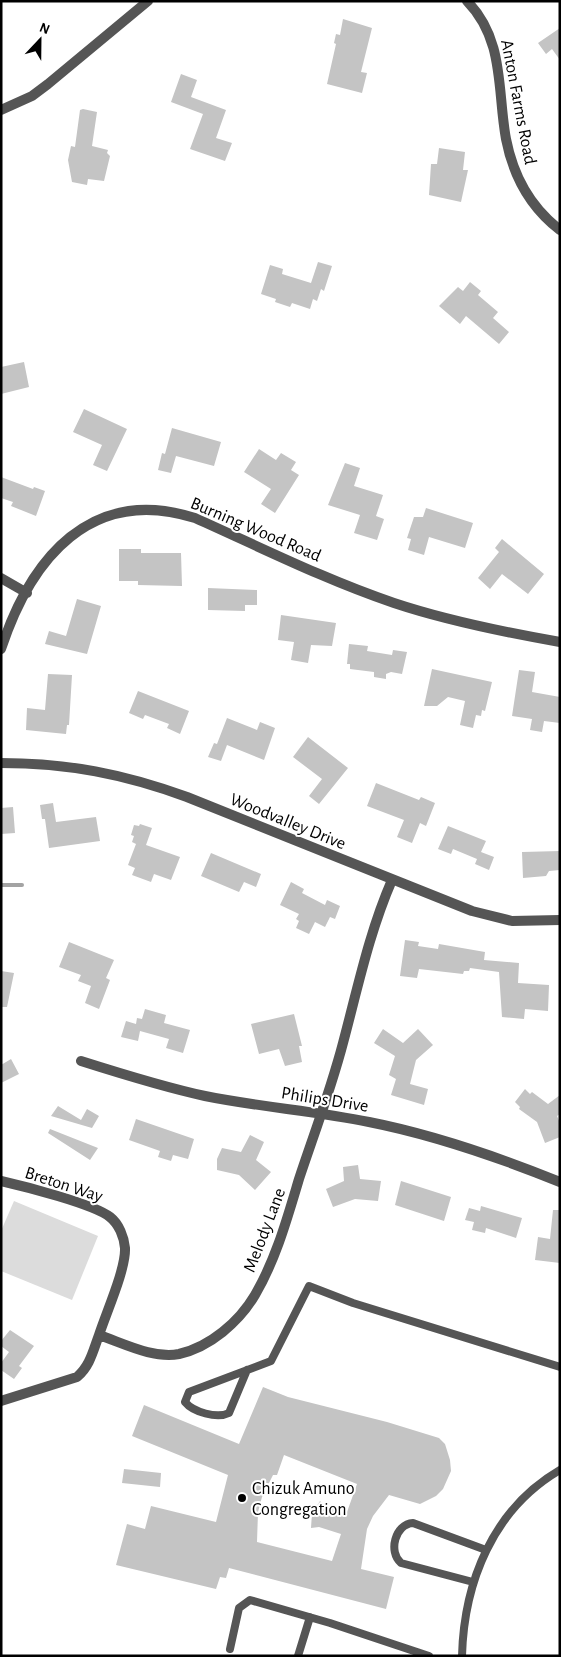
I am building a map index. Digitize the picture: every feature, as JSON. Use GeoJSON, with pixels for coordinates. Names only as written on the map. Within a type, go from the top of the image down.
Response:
{"type":"FeatureCollection","features":[{"type":"Feature","properties":{"kind":"street"},"geometry":{"type":"LineString","coordinates":[[1,110],[32,96],[148,1]]}},
{"type":"Feature","properties":{"kind":"street","name":"Anton Farms Road"},"geometry":{"type":"LineString","coordinates":[[467,1],[480,16],[496,50],[506,138],[517,177],[535,205],[560,230]]}},
{"type":"Feature","properties":{"kind":"street","name":"Burning Wood Road"},"geometry":{"type":"LineString","coordinates":[[1,649],[26,593],[49,558],[79,529],[122,511],[153,510],[177,513],[194,518],[348,586],[393,603],[468,625],[560,642]]}},
{"type":"Feature","properties":{"kind":"street"},"geometry":{"type":"LineString","coordinates":[[1,578],[26,593]]}},
{"type":"Feature","properties":{"kind":"street","name":"Woodvalley Drive"},"geometry":{"type":"LineString","coordinates":[[1,763],[60,764],[105,772],[143,782],[186,797],[392,880],[493,917],[528,921],[560,920]]}},
{"type":"Feature","properties":{"kind":"street","name":"Melody Lane"},"geometry":{"type":"LineString","coordinates":[[99,1335],[151,1352],[171,1354],[194,1348],[226,1329],[254,1296],[278,1246],[342,1045],[358,976],[374,923],[392,880]]}},
{"type":"Feature","properties":{"kind":"street","name":"Philips Drive"},"geometry":{"type":"LineString","coordinates":[[81,1061],[145,1081],[205,1096],[321,1112],[439,1139],[560,1182]]}},
{"type":"Feature","properties":{"kind":"street","name":"Breton Way"},"geometry":{"type":"LineString","coordinates":[[1,1181],[93,1209],[110,1217],[117,1225],[125,1248],[124,1262],[99,1335]]}},
{"type":"Feature","properties":{"kind":"street"},"geometry":{"type":"LineString","coordinates":[[1,1401],[77,1377],[85,1371],[90,1362],[99,1335]]}},
{"type":"Feature","properties":{"kind":"lane"},"geometry":{"type":"LineString","coordinates":[[247,1370],[229,1414],[218,1417],[188,1406],[184,1402],[188,1392],[271,1361],[309,1286],[353,1303],[560,1367]]}},
{"type":"Feature","properties":{"kind":"lane"},"geometry":{"type":"LineString","coordinates":[[462,1656],[463,1632],[473,1582],[486,1550],[511,1510],[532,1490],[560,1470]]}},
{"type":"Feature","properties":{"kind":"lane"},"geometry":{"type":"LineString","coordinates":[[473,1582],[401,1563],[396,1558],[394,1552],[397,1535],[404,1526],[413,1523],[486,1550]]}},
{"type":"Feature","properties":{"kind":"lane"},"geometry":{"type":"LineString","coordinates":[[230,1649],[239,1608],[250,1600],[310,1617],[429,1656]]}},
{"type":"Feature","properties":{"kind":"lane"},"geometry":{"type":"LineString","coordinates":[[298,1656],[310,1617]]}},
{"type":"Feature","properties":{"kind":"shaded area"},"geometry":{"type":"Polygon","coordinates":[[[14,1201],[98,1236],[72,1300],[1,1271],[1,1231],[14,1201]]]}},
{"type":"Feature","properties":{"kind":"building"},"geometry":{"type":"Polygon","coordinates":[[[343,19],[372,28],[361,72],[367,73],[362,93],[327,84],[336,44],[334,43],[336,34],[340,35],[343,19]]]}},
{"type":"Feature","properties":{"kind":"building"},"geometry":{"type":"Polygon","coordinates":[[[560,28],[560,60],[552,49],[546,54],[538,43],[560,28]]]}},
{"type":"Feature","properties":{"kind":"building"},"geometry":{"type":"Polygon","coordinates":[[[181,74],[197,80],[191,97],[226,110],[216,138],[232,143],[225,161],[190,149],[203,114],[171,102],[181,74]]]}},
{"type":"Feature","properties":{"kind":"building"},"geometry":{"type":"Polygon","coordinates":[[[80,110],[97,112],[92,146],[108,150],[107,153],[110,156],[104,181],[88,179],[87,185],[72,182],[68,160],[71,146],[75,147],[80,110]]]}},
{"type":"Feature","properties":{"kind":"building"},"geometry":{"type":"Polygon","coordinates":[[[439,148],[465,152],[463,170],[468,170],[461,202],[429,195],[431,164],[437,164],[439,148]]]}},
{"type":"Feature","properties":{"kind":"building"},"geometry":{"type":"Polygon","coordinates":[[[318,262],[332,266],[324,291],[321,289],[317,301],[313,299],[310,309],[292,303],[290,307],[275,302],[276,299],[261,294],[270,265],[283,269],[282,274],[311,283],[318,262]]]}},
{"type":"Feature","properties":{"kind":"building"},"geometry":{"type":"Polygon","coordinates":[[[470,282],[481,291],[478,295],[498,312],[493,318],[509,332],[499,344],[466,316],[460,324],[439,306],[458,287],[463,291],[470,282]]]}},
{"type":"Feature","properties":{"kind":"building"},"geometry":{"type":"Polygon","coordinates":[[[24,362],[29,387],[1,394],[1,367],[24,362]]]}},
{"type":"Feature","properties":{"kind":"building"},"geometry":{"type":"Polygon","coordinates":[[[84,409],[127,429],[107,471],[93,465],[102,445],[73,432],[84,409]]]}},
{"type":"Feature","properties":{"kind":"building"},"geometry":{"type":"Polygon","coordinates":[[[172,428],[221,442],[214,466],[176,456],[171,473],[158,470],[162,453],[165,454],[172,428]]]}},
{"type":"Feature","properties":{"kind":"building"},"geometry":{"type":"Polygon","coordinates":[[[259,449],[276,460],[281,453],[296,462],[291,470],[299,475],[275,513],[261,504],[271,489],[244,472],[259,449]]]}},
{"type":"Feature","properties":{"kind":"building"},"geometry":{"type":"Polygon","coordinates":[[[345,463],[360,468],[354,486],[383,495],[376,516],[384,519],[377,540],[354,533],[360,515],[328,505],[345,463]]]}},
{"type":"Feature","properties":{"kind":"building"},"geometry":{"type":"Polygon","coordinates":[[[1,477],[33,489],[34,487],[45,491],[36,516],[11,506],[13,502],[1,498],[1,477]]]}},
{"type":"Feature","properties":{"kind":"building"},"geometry":{"type":"Polygon","coordinates":[[[426,508],[473,523],[465,548],[429,537],[424,555],[408,550],[411,539],[407,538],[414,517],[423,517],[426,508]]]}},
{"type":"Feature","properties":{"kind":"building"},"geometry":{"type":"Polygon","coordinates":[[[502,539],[544,574],[528,594],[502,574],[490,589],[478,578],[499,552],[495,548],[502,539]]]}},
{"type":"Feature","properties":{"kind":"building"},"geometry":{"type":"Polygon","coordinates":[[[119,549],[141,549],[141,553],[181,553],[182,586],[138,585],[138,581],[119,581],[119,549]]]}},
{"type":"Feature","properties":{"kind":"building"},"geometry":{"type":"Polygon","coordinates":[[[208,588],[257,590],[257,605],[245,605],[245,611],[208,610],[208,588]]]}},
{"type":"Feature","properties":{"kind":"building"},"geometry":{"type":"Polygon","coordinates":[[[77,599],[101,606],[87,654],[45,644],[49,631],[66,636],[77,599]]]}},
{"type":"Feature","properties":{"kind":"building"},"geometry":{"type":"Polygon","coordinates":[[[281,615],[336,623],[332,646],[311,645],[308,663],[291,660],[294,642],[278,640],[281,615]]]}},
{"type":"Feature","properties":{"kind":"building"},"geometry":{"type":"Polygon","coordinates":[[[349,644],[368,646],[367,651],[392,655],[393,650],[407,652],[402,674],[391,672],[386,674],[386,679],[374,677],[374,672],[350,669],[350,664],[347,664],[349,644]]]}},
{"type":"Feature","properties":{"kind":"building"},"geometry":{"type":"Polygon","coordinates":[[[432,669],[492,682],[485,711],[482,710],[481,716],[476,715],[473,728],[460,725],[465,701],[448,697],[437,706],[424,706],[432,669]]]}},
{"type":"Feature","properties":{"kind":"building"},"geometry":{"type":"Polygon","coordinates":[[[519,670],[535,672],[532,692],[560,697],[560,723],[544,721],[542,732],[530,730],[532,719],[512,716],[519,670]]]}},
{"type":"Feature","properties":{"kind":"building"},"geometry":{"type":"Polygon","coordinates":[[[48,674],[72,675],[69,725],[67,725],[66,734],[26,730],[27,708],[45,710],[48,674]]]}},
{"type":"Feature","properties":{"kind":"building"},"geometry":{"type":"Polygon","coordinates":[[[138,691],[189,711],[180,734],[167,728],[169,724],[145,715],[143,719],[129,713],[138,691]]]}},
{"type":"Feature","properties":{"kind":"building"},"geometry":{"type":"Polygon","coordinates":[[[227,718],[257,730],[260,722],[275,728],[264,760],[227,745],[221,761],[208,757],[214,743],[217,744],[227,718]]]}},
{"type":"Feature","properties":{"kind":"building"},"geometry":{"type":"Polygon","coordinates":[[[308,737],[348,768],[319,804],[309,796],[322,779],[293,757],[308,737]]]}},
{"type":"Feature","properties":{"kind":"building"},"geometry":{"type":"Polygon","coordinates":[[[376,783],[419,800],[421,797],[435,803],[426,826],[420,823],[412,843],[397,837],[404,820],[367,806],[376,783]]]}},
{"type":"Feature","properties":{"kind":"building"},"geometry":{"type":"Polygon","coordinates":[[[53,803],[56,822],[96,817],[100,841],[49,848],[45,819],[42,819],[40,805],[53,803]]]}},
{"type":"Feature","properties":{"kind":"building"},"geometry":{"type":"Polygon","coordinates":[[[13,807],[15,833],[1,834],[1,808],[13,807]]]}},
{"type":"Feature","properties":{"kind":"building"},"geometry":{"type":"Polygon","coordinates":[[[140,824],[152,828],[146,845],[180,857],[171,880],[154,874],[151,882],[132,875],[135,868],[128,865],[136,844],[132,842],[134,836],[131,835],[134,825],[139,826],[140,824]]]}},
{"type":"Feature","properties":{"kind":"building"},"geometry":{"type":"Polygon","coordinates":[[[448,826],[486,841],[481,852],[494,857],[489,870],[475,864],[477,859],[453,849],[451,854],[438,849],[448,826]]]}},
{"type":"Feature","properties":{"kind":"building"},"geometry":{"type":"Polygon","coordinates":[[[560,851],[560,870],[549,871],[546,876],[523,878],[522,852],[560,851]]]}},
{"type":"Feature","properties":{"kind":"building"},"geometry":{"type":"Polygon","coordinates":[[[211,853],[261,874],[256,887],[244,882],[239,892],[201,876],[211,853]]]}},
{"type":"Feature","properties":{"kind":"building"},"geometry":{"type":"Polygon","coordinates":[[[291,882],[304,889],[302,893],[325,905],[327,900],[340,906],[335,919],[330,917],[325,927],[315,922],[309,934],[296,928],[299,921],[296,919],[299,914],[280,905],[291,882]]]}},
{"type":"Feature","properties":{"kind":"building"},"geometry":{"type":"Polygon","coordinates":[[[405,940],[419,942],[418,946],[438,949],[439,944],[485,952],[484,960],[519,963],[518,983],[549,985],[548,1011],[525,1009],[524,1019],[502,1017],[499,972],[470,968],[469,971],[464,971],[463,974],[419,969],[417,978],[400,976],[405,940]]]}},
{"type":"Feature","properties":{"kind":"building"},"geometry":{"type":"Polygon","coordinates":[[[69,942],[114,960],[106,978],[110,980],[99,1009],[85,1003],[91,986],[78,981],[81,975],[59,967],[69,942]]]}},
{"type":"Feature","properties":{"kind":"building"},"geometry":{"type":"Polygon","coordinates":[[[1,971],[14,973],[7,1007],[1,1007],[1,971]]]}},
{"type":"Feature","properties":{"kind":"building"},"geometry":{"type":"Polygon","coordinates":[[[145,1009],[166,1015],[164,1023],[190,1030],[183,1053],[166,1048],[169,1039],[140,1031],[138,1041],[121,1037],[126,1021],[136,1024],[137,1018],[142,1019],[145,1009]]]}},
{"type":"Feature","properties":{"kind":"building"},"geometry":{"type":"Polygon","coordinates":[[[294,1014],[302,1046],[299,1046],[302,1062],[285,1066],[279,1049],[259,1054],[251,1024],[294,1014]]]}},
{"type":"Feature","properties":{"kind":"building"},"geometry":{"type":"Polygon","coordinates":[[[383,1029],[403,1043],[418,1029],[433,1045],[416,1060],[410,1084],[428,1089],[424,1105],[391,1095],[396,1079],[389,1075],[395,1056],[374,1043],[383,1029]]]}},
{"type":"Feature","properties":{"kind":"building"},"geometry":{"type":"Polygon","coordinates":[[[11,1059],[19,1074],[1,1083],[1,1065],[11,1059]]]}},
{"type":"Feature","properties":{"kind":"building"},"geometry":{"type":"Polygon","coordinates":[[[525,1089],[548,1104],[560,1095],[560,1114],[557,1116],[560,1123],[560,1137],[545,1143],[537,1122],[519,1109],[520,1107],[515,1102],[525,1089]]]}},
{"type":"Feature","properties":{"kind":"building"},"geometry":{"type":"Polygon","coordinates":[[[58,1106],[81,1120],[87,1109],[99,1116],[92,1128],[51,1116],[58,1106]]]}},
{"type":"Feature","properties":{"kind":"building"},"geometry":{"type":"Polygon","coordinates":[[[136,1119],[194,1139],[188,1159],[173,1155],[171,1161],[158,1157],[160,1151],[129,1140],[136,1119]]]}},
{"type":"Feature","properties":{"kind":"building"},"geometry":{"type":"Polygon","coordinates":[[[50,1129],[98,1148],[90,1160],[48,1133],[50,1129]]]}},
{"type":"Feature","properties":{"kind":"building"},"geometry":{"type":"Polygon","coordinates":[[[250,1135],[264,1142],[256,1160],[271,1172],[255,1190],[239,1175],[217,1170],[217,1159],[222,1148],[241,1152],[250,1135]]]}},
{"type":"Feature","properties":{"kind":"building"},"geometry":{"type":"Polygon","coordinates":[[[358,1165],[360,1179],[381,1181],[378,1201],[355,1199],[333,1207],[326,1189],[344,1181],[343,1167],[358,1165]]]}},
{"type":"Feature","properties":{"kind":"building"},"geometry":{"type":"Polygon","coordinates":[[[401,1181],[451,1197],[444,1221],[395,1205],[401,1181]]]}},
{"type":"Feature","properties":{"kind":"building"},"geometry":{"type":"Polygon","coordinates":[[[481,1206],[522,1218],[516,1238],[486,1228],[485,1233],[472,1230],[474,1222],[465,1220],[469,1208],[480,1211],[481,1206]]]}},
{"type":"Feature","properties":{"kind":"building"},"geometry":{"type":"Polygon","coordinates":[[[553,1210],[560,1210],[560,1263],[535,1260],[538,1237],[550,1239],[553,1210]]]}},
{"type":"Feature","properties":{"kind":"building"},"geometry":{"type":"Polygon","coordinates":[[[10,1330],[34,1346],[19,1366],[22,1368],[14,1379],[1,1370],[1,1363],[9,1352],[1,1346],[1,1341],[10,1330]]]}},
{"type":"Feature","properties":{"kind":"building","name":"Chizuk Amuno Congregation"},"geometry":{"type":"Polygon","coordinates":[[[263,1387],[288,1397],[387,1422],[439,1438],[445,1444],[451,1471],[443,1489],[436,1496],[420,1504],[389,1495],[373,1516],[367,1529],[361,1569],[394,1577],[386,1609],[229,1568],[226,1578],[220,1577],[216,1589],[116,1565],[127,1524],[145,1529],[151,1506],[216,1522],[228,1475],[132,1436],[144,1405],[239,1444],[263,1387]],[[284,1455],[277,1475],[273,1475],[262,1497],[258,1512],[257,1542],[332,1561],[341,1534],[319,1527],[311,1528],[312,1513],[320,1501],[324,1505],[347,1512],[357,1484],[284,1455]]]}},
{"type":"Feature","properties":{"kind":"building"},"geometry":{"type":"Polygon","coordinates":[[[124,1469],[161,1473],[160,1487],[122,1483],[124,1469]]]}},
{"type":"Feature","properties":{"kind":"waterway"},"geometry":{"type":"LineString","coordinates":[[1,885],[22,885]]}},
{"type":"Feature","properties":{"kind":"place","name":"Chizuk Amuno Congregation"},"geometry":{"type":"Point","coordinates":[242,1498]}}]}
